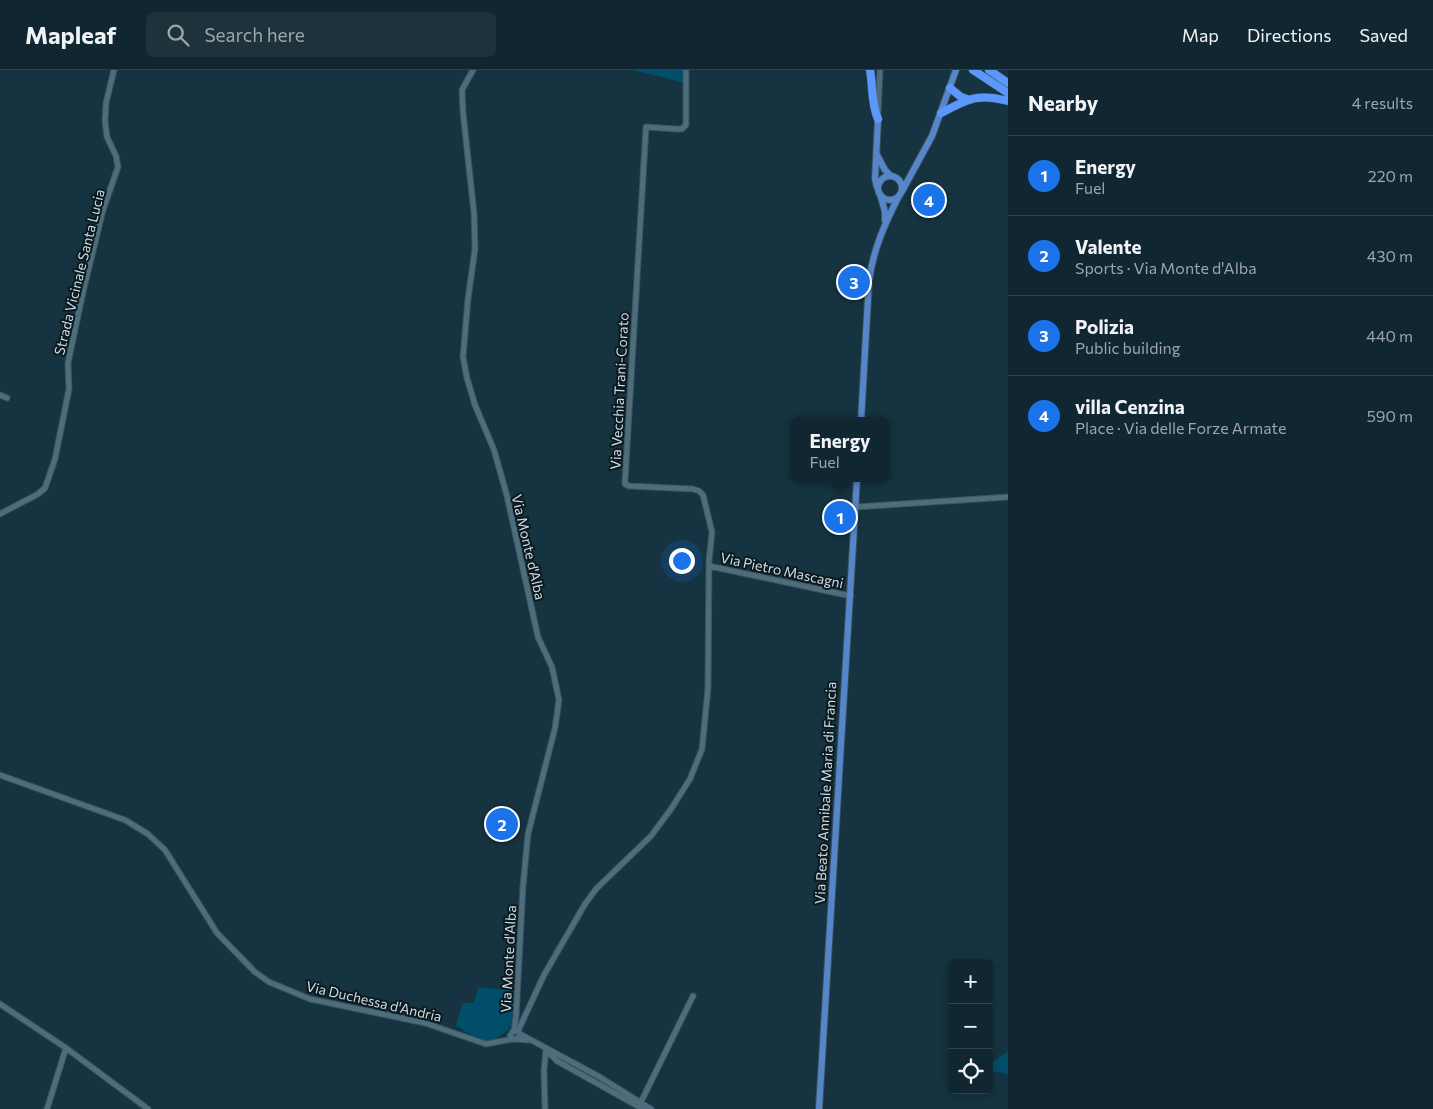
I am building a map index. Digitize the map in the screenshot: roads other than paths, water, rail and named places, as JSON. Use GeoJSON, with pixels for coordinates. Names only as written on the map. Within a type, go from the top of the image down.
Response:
{"type":"FeatureCollection","features":[{"type":"Feature","properties":{"kind":"highway"},"geometry":{"type":"LineString","coordinates":[[870,70],[874,109],[878,119]]}},
{"type":"Feature","properties":{"kind":"highway"},"geometry":{"type":"LineString","coordinates":[[973,70],[1008,93]]}},
{"type":"Feature","properties":{"kind":"highway"},"geometry":{"type":"LineString","coordinates":[[981,70],[1008,87]]}},
{"type":"Feature","properties":{"kind":"highway"},"geometry":{"type":"LineString","coordinates":[[989,70],[1008,83]]}},
{"type":"Feature","properties":{"kind":"highway"},"geometry":{"type":"LineString","coordinates":[[950,88],[961,97],[967,99]]}},
{"type":"Feature","properties":{"kind":"highway"},"geometry":{"type":"LineString","coordinates":[[941,112],[967,99],[995,97],[1008,101]]}},
{"type":"Feature","properties":{"kind":"main road"},"geometry":{"type":"LineString","coordinates":[[861,417],[869,281],[872,262],[886,222],[932,136],[956,70]]}},
{"type":"Feature","properties":{"kind":"main road"},"geometry":{"type":"LineString","coordinates":[[878,119],[875,179],[885,212],[886,222]]}},
{"type":"Feature","properties":{"kind":"main road"},"geometry":{"type":"LineString","coordinates":[[876,151],[885,170],[900,182],[900,194],[896,198],[889,200],[879,192]]}},
{"type":"Feature","properties":{"kind":"main road"},"geometry":{"type":"LineString","coordinates":[[879,192],[881,180],[908,173],[915,165]]}},
{"type":"Feature","properties":{"kind":"main road","name":"Via Beato Annibale Maria di Francia"},"geometry":{"type":"LineString","coordinates":[[819,1109],[857,482]]}},
{"type":"Feature","properties":{"kind":"street","name":"Strada Vicinale Santa Lucia"},"geometry":{"type":"LineString","coordinates":[[0,514],[38,494],[45,488],[55,459],[69,389],[68,363],[83,292],[103,210],[118,167],[116,156],[107,137],[105,121],[106,103],[114,70]]}},
{"type":"Feature","properties":{"kind":"street","name":"Via Monte d'Alba"},"geometry":{"type":"LineString","coordinates":[[473,70],[462,90],[474,213],[475,249],[463,357],[470,387],[494,450],[502,478],[538,637],[552,667],[559,700],[555,728],[528,834],[523,886],[515,1035]]}},
{"type":"Feature","properties":{"kind":"street","name":"Via Vecchia Trani-Corato"},"geometry":{"type":"LineString","coordinates":[[515,1035],[544,975],[585,904],[596,889],[651,836],[690,779],[702,749],[707,714],[709,566],[712,532],[703,495],[693,489],[629,486],[625,481],[646,127],[682,129],[686,125],[686,70]]}},
{"type":"Feature","properties":{"kind":"street"},"geometry":{"type":"LineString","coordinates":[[878,119],[880,70]]}},
{"type":"Feature","properties":{"kind":"street"},"geometry":{"type":"LineString","coordinates":[[0,394],[7,398]]}},
{"type":"Feature","properties":{"kind":"street"},"geometry":{"type":"LineString","coordinates":[[856,507],[1008,497]]}},
{"type":"Feature","properties":{"kind":"street","name":"Via Pietro Mascagni"},"geometry":{"type":"LineString","coordinates":[[709,566],[851,596]]}},
{"type":"Feature","properties":{"kind":"street","name":"Via Duchessa d'Andria"},"geometry":{"type":"LineString","coordinates":[[0,775],[125,820],[148,834],[165,850],[217,933],[248,966],[269,982],[310,999],[425,1023],[482,1042],[496,1043],[515,1035],[598,1076],[641,1106],[651,1109]]}},
{"type":"Feature","properties":{"kind":"street"},"geometry":{"type":"LineString","coordinates":[[641,1106],[693,996]]}},
{"type":"Feature","properties":{"kind":"street"},"geometry":{"type":"LineString","coordinates":[[0,1004],[66,1048],[148,1109]]}},
{"type":"Feature","properties":{"kind":"street"},"geometry":{"type":"LineString","coordinates":[[516,1016],[526,1014]]}},
{"type":"Feature","properties":{"kind":"street"},"geometry":{"type":"LineString","coordinates":[[47,1109],[66,1048]]}},
{"type":"Feature","properties":{"kind":"street"},"geometry":{"type":"LineString","coordinates":[[544,1109],[546,1050]]}},
{"type":"Feature","properties":{"kind":"place","name":"villa Cenzina"},"geometry":{"type":"Point","coordinates":[929,200]}},
{"type":"Feature","properties":{"kind":"place","name":"Polizia"},"geometry":{"type":"Point","coordinates":[854,282]}},
{"type":"Feature","properties":{"kind":"place","name":"Energy"},"geometry":{"type":"Point","coordinates":[840,517]}},
{"type":"Feature","properties":{"kind":"place","name":"Valente"},"geometry":{"type":"Point","coordinates":[502,824]}}]}
